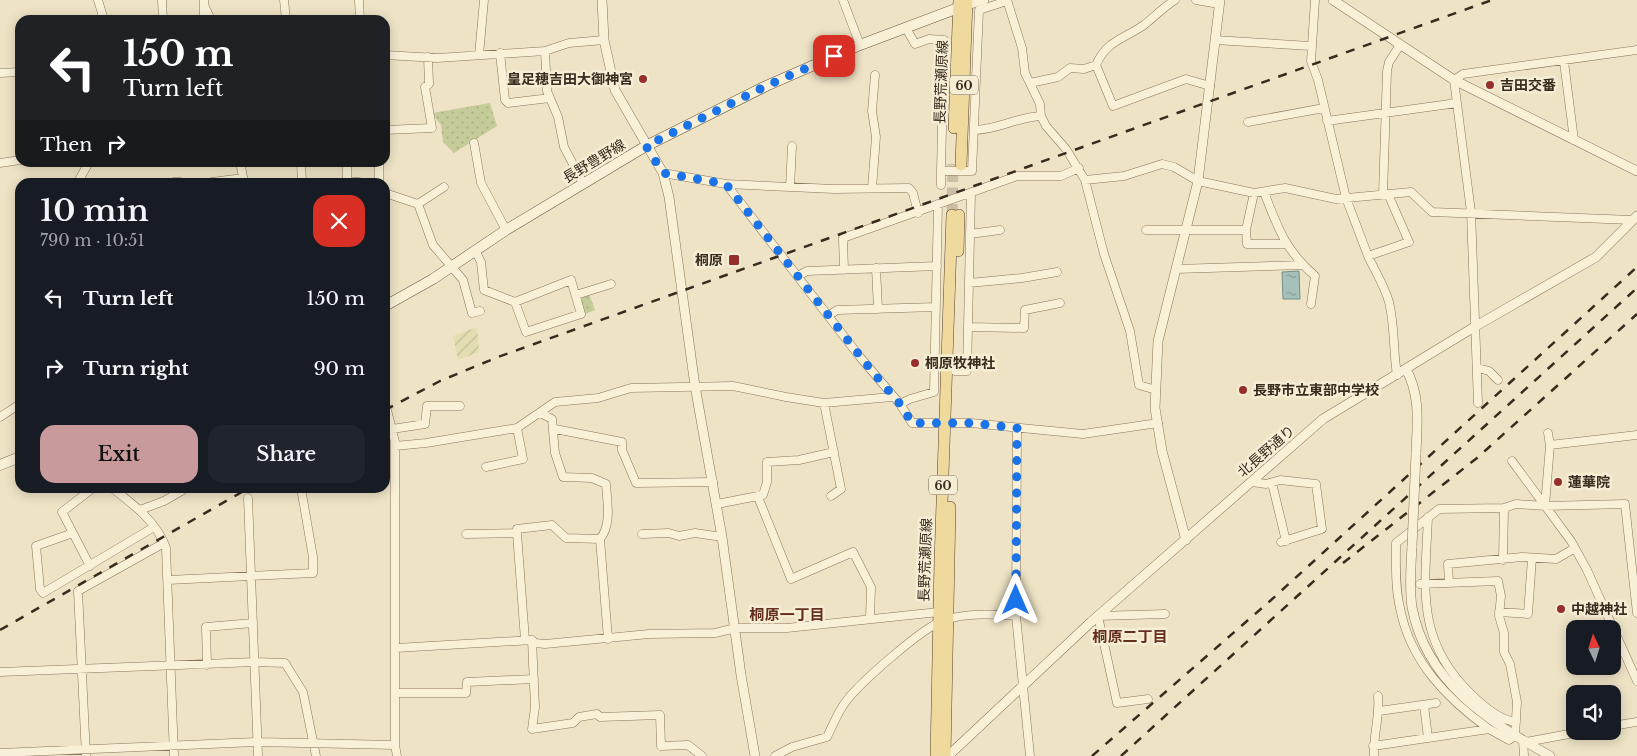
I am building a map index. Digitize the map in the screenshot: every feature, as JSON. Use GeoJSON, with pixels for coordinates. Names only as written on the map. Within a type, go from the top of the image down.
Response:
{"type":"FeatureCollection","features":[{"type":"Feature","properties":{"kind":"main road","name":"長野豊野線"},"geometry":{"type":"LineString","coordinates":[[390,303],[453,266],[506,230],[646,146],[766,86],[963,3]]}},
{"type":"Feature","properties":{"kind":"main road","name":"長野荒瀬原線"},"geometry":{"type":"LineString","coordinates":[[957,164],[963,3]]}},
{"type":"Feature","properties":{"kind":"main road","name":"長野荒瀬原線"},"geometry":{"type":"LineString","coordinates":[[936,756],[956,215]]}},
{"type":"Feature","properties":{"kind":"main road"},"geometry":{"type":"LineString","coordinates":[[0,465],[15,459]]}},
{"type":"Feature","properties":{"kind":"main road","name":"長野荒瀬原線"},"geometry":{"type":"LineString","coordinates":[[941,618],[947,756]]}},
{"type":"Feature","properties":{"kind":"street"},"geometry":{"type":"LineString","coordinates":[[98,0],[102,15]]}},
{"type":"Feature","properties":{"kind":"street"},"geometry":{"type":"LineString","coordinates":[[162,0],[163,15]]}},
{"type":"Feature","properties":{"kind":"street"},"geometry":{"type":"LineString","coordinates":[[284,0],[286,15]]}},
{"type":"Feature","properties":{"kind":"street"},"geometry":{"type":"LineString","coordinates":[[359,0],[360,15]]}},
{"type":"Feature","properties":{"kind":"street"},"geometry":{"type":"LineString","coordinates":[[479,55],[484,0]]}},
{"type":"Feature","properties":{"kind":"street"},"geometry":{"type":"LineString","coordinates":[[602,0],[604,40],[615,90],[663,173],[669,197],[695,386],[714,482],[736,628],[741,675],[755,756]]}},
{"type":"Feature","properties":{"kind":"street"},"geometry":{"type":"LineString","coordinates":[[843,0],[860,45]]}},
{"type":"Feature","properties":{"kind":"street"},"geometry":{"type":"LineString","coordinates":[[963,3],[984,0]]}},
{"type":"Feature","properties":{"kind":"street"},"geometry":{"type":"LineString","coordinates":[[1030,83],[1051,80],[1070,68],[1096,65],[1113,41],[1142,26],[1175,0]]}},
{"type":"Feature","properties":{"kind":"street"},"geometry":{"type":"LineString","coordinates":[[1186,540],[1172,481],[1162,451],[1156,390],[1158,341],[1198,181],[1219,2],[1196,0]]}},
{"type":"Feature","properties":{"kind":"street"},"geometry":{"type":"LineString","coordinates":[[1315,0],[1310,46],[1311,61],[1346,198],[1368,256],[1388,301],[1395,340],[1392,347],[1397,375]]}},
{"type":"Feature","properties":{"kind":"street"},"geometry":{"type":"LineString","coordinates":[[941,170],[972,171],[979,10],[1007,1],[1022,48],[1025,73],[1040,104],[1041,116],[1046,126],[1064,145],[1085,180],[1104,254],[1130,331],[1139,385],[1156,390]]}},
{"type":"Feature","properties":{"kind":"street"},"geometry":{"type":"LineString","coordinates":[[1338,1],[1400,46],[1454,80],[1637,170]]}},
{"type":"Feature","properties":{"kind":"street"},"geometry":{"type":"LineString","coordinates":[[204,3],[209,15]]}},
{"type":"Feature","properties":{"kind":"street"},"geometry":{"type":"LineString","coordinates":[[906,28],[915,44],[930,39],[944,40],[941,185]]}},
{"type":"Feature","properties":{"kind":"street"},"geometry":{"type":"LineString","coordinates":[[390,54],[428,57],[545,51],[569,43],[604,40]]}},
{"type":"Feature","properties":{"kind":"street"},"geometry":{"type":"LineString","coordinates":[[1215,40],[1310,46]]}},
{"type":"Feature","properties":{"kind":"street"},"geometry":{"type":"LineString","coordinates":[[1368,256],[1408,242],[1386,194],[1387,71],[1389,62],[1400,46]]}},
{"type":"Feature","properties":{"kind":"street"},"geometry":{"type":"LineString","coordinates":[[1454,80],[1463,74],[1564,62],[1637,50]]}},
{"type":"Feature","properties":{"kind":"street"},"geometry":{"type":"LineString","coordinates":[[545,51],[547,91],[558,117],[564,146],[583,183]]}},
{"type":"Feature","properties":{"kind":"street"},"geometry":{"type":"LineString","coordinates":[[500,53],[505,100],[508,103],[550,98]]}},
{"type":"Feature","properties":{"kind":"street"},"geometry":{"type":"LineString","coordinates":[[390,130],[432,128],[425,86],[430,84],[428,57]]}},
{"type":"Feature","properties":{"kind":"street"},"geometry":{"type":"LineString","coordinates":[[1564,62],[1574,140]]}},
{"type":"Feature","properties":{"kind":"street"},"geometry":{"type":"LineString","coordinates":[[1096,65],[1113,106],[1186,79],[1210,86]]}},
{"type":"Feature","properties":{"kind":"street"},"geometry":{"type":"LineString","coordinates":[[0,73],[15,72]]}},
{"type":"Feature","properties":{"kind":"street"},"geometry":{"type":"LineString","coordinates":[[872,188],[876,137],[872,111],[875,75]]}},
{"type":"Feature","properties":{"kind":"street"},"geometry":{"type":"LineString","coordinates":[[1454,80],[1471,212],[1478,403]]}},
{"type":"Feature","properties":{"kind":"street"},"geometry":{"type":"LineString","coordinates":[[1327,121],[1457,103]]}},
{"type":"Feature","properties":{"kind":"street"},"geometry":{"type":"LineString","coordinates":[[1248,122],[1324,108]]}},
{"type":"Feature","properties":{"kind":"street"},"geometry":{"type":"LineString","coordinates":[[974,130],[988,130],[1025,117],[1041,116]]}},
{"type":"Feature","properties":{"kind":"street"},"geometry":{"type":"LineString","coordinates":[[474,143],[482,183],[506,230]]}},
{"type":"Feature","properties":{"kind":"street"},"geometry":{"type":"LineString","coordinates":[[790,187],[792,146]]}},
{"type":"Feature","properties":{"kind":"street"},"geometry":{"type":"LineString","coordinates":[[0,163],[15,161]]}},
{"type":"Feature","properties":{"kind":"street"},"geometry":{"type":"LineString","coordinates":[[1085,180],[1124,176],[1162,164],[1174,167],[1198,181],[1254,193],[1285,188],[1336,198],[1346,198],[1411,192],[1432,212],[1635,218]]}},
{"type":"Feature","properties":{"kind":"street"},"geometry":{"type":"LineString","coordinates":[[80,178],[86,167]]}},
{"type":"Feature","properties":{"kind":"street"},"geometry":{"type":"LineString","coordinates":[[844,270],[843,238],[918,213],[1017,176],[1061,176],[1079,168]]}},
{"type":"Feature","properties":{"kind":"street"},"geometry":{"type":"LineString","coordinates":[[663,173],[726,184],[790,187],[909,188],[913,193],[918,213]]}},
{"type":"Feature","properties":{"kind":"street"},"geometry":{"type":"LineString","coordinates":[[726,184],[892,397],[900,404],[912,423],[979,423],[1083,434],[1158,423]]}},
{"type":"Feature","properties":{"kind":"street"},"geometry":{"type":"LineString","coordinates":[[418,204],[444,187]]}},
{"type":"Feature","properties":{"kind":"street"},"geometry":{"type":"LineString","coordinates":[[1264,192],[1286,244],[1302,265],[1315,276],[1310,304]]}},
{"type":"Feature","properties":{"kind":"street"},"geometry":{"type":"LineString","coordinates":[[934,371],[967,371],[971,193]]}},
{"type":"Feature","properties":{"kind":"street"},"geometry":{"type":"LineString","coordinates":[[1254,193],[1246,230],[1247,244],[1286,244]]}},
{"type":"Feature","properties":{"kind":"street"},"geometry":{"type":"LineString","coordinates":[[390,195],[418,204]]}},
{"type":"Feature","properties":{"kind":"street"},"geometry":{"type":"LineString","coordinates":[[418,204],[433,245],[453,266],[463,280],[472,313],[480,311]]}},
{"type":"Feature","properties":{"kind":"street"},"geometry":{"type":"LineString","coordinates":[[900,404],[934,392],[938,204]]}},
{"type":"Feature","properties":{"kind":"street","name":"北長野通り"},"geometry":{"type":"LineString","coordinates":[[947,756],[1098,616],[1323,419],[1476,326],[1596,258],[1635,218]]}},
{"type":"Feature","properties":{"kind":"street"},"geometry":{"type":"LineString","coordinates":[[970,234],[1000,230]]}},
{"type":"Feature","properties":{"kind":"street"},"geometry":{"type":"LineString","coordinates":[[1146,230],[1246,230]]}},
{"type":"Feature","properties":{"kind":"street"},"geometry":{"type":"LineString","coordinates":[[475,250],[481,262],[484,290],[515,302],[571,280],[581,314],[526,332],[515,302]]}},
{"type":"Feature","properties":{"kind":"street"},"geometry":{"type":"LineString","coordinates":[[1176,269],[1302,265]]}},
{"type":"Feature","properties":{"kind":"street"},"geometry":{"type":"LineString","coordinates":[[798,276],[807,271],[937,266]]}},
{"type":"Feature","properties":{"kind":"street"},"geometry":{"type":"LineString","coordinates":[[876,268],[878,308]]}},
{"type":"Feature","properties":{"kind":"street"},"geometry":{"type":"LineString","coordinates":[[969,283],[1022,278],[1057,272]]}},
{"type":"Feature","properties":{"kind":"street"},"geometry":{"type":"LineString","coordinates":[[576,295],[611,284]]}},
{"type":"Feature","properties":{"kind":"street"},"geometry":{"type":"LineString","coordinates":[[968,327],[1024,328],[1025,310],[1060,303]]}},
{"type":"Feature","properties":{"kind":"street"},"geometry":{"type":"LineString","coordinates":[[828,316],[837,310],[936,307]]}},
{"type":"Feature","properties":{"kind":"street"},"geometry":{"type":"LineString","coordinates":[[1478,368],[1489,371],[1498,380]]}},
{"type":"Feature","properties":{"kind":"street"},"geometry":{"type":"LineString","coordinates":[[1406,369],[1414,384],[1417,397],[1412,546],[1412,607],[1417,626],[1429,652],[1446,680],[1468,703],[1521,740],[1550,756]]}},
{"type":"Feature","properties":{"kind":"street"},"geometry":{"type":"LineString","coordinates":[[395,446],[426,443],[516,428],[555,402],[598,398],[631,388],[733,386],[786,398],[824,403],[892,397]]}},
{"type":"Feature","properties":{"kind":"street"},"geometry":{"type":"LineString","coordinates":[[824,403],[841,490],[831,496]]}},
{"type":"Feature","properties":{"kind":"street"},"geometry":{"type":"LineString","coordinates":[[392,429],[425,424],[427,406],[460,406]]}},
{"type":"Feature","properties":{"kind":"street"},"geometry":{"type":"LineString","coordinates":[[0,417],[15,407]]}},
{"type":"Feature","properties":{"kind":"street"},"geometry":{"type":"LineString","coordinates":[[540,413],[552,419],[555,453],[563,477],[592,478],[606,484],[608,509],[606,533],[600,539],[566,538],[552,526],[517,529],[528,640],[534,679],[535,707],[532,729],[573,723],[579,717],[598,714],[600,717],[660,715],[662,746],[688,745],[702,756]]}},
{"type":"Feature","properties":{"kind":"street"},"geometry":{"type":"LineString","coordinates":[[390,421],[395,446],[396,693],[394,745],[397,756]]}},
{"type":"Feature","properties":{"kind":"street"},"geometry":{"type":"LineString","coordinates":[[486,467],[523,459],[516,428]]}},
{"type":"Feature","properties":{"kind":"street"},"geometry":{"type":"LineString","coordinates":[[1017,428],[1016,616],[1030,756]]}},
{"type":"Feature","properties":{"kind":"street"},"geometry":{"type":"LineString","coordinates":[[554,429],[622,442],[622,450],[636,483],[714,482]]}},
{"type":"Feature","properties":{"kind":"street"},"geometry":{"type":"LineString","coordinates":[[1545,506],[1550,445],[1548,433]]}},
{"type":"Feature","properties":{"kind":"street"},"geometry":{"type":"LineString","coordinates":[[1550,445],[1637,435]]}},
{"type":"Feature","properties":{"kind":"street"},"geometry":{"type":"LineString","coordinates":[[717,504],[763,496],[767,482],[767,462],[799,460],[834,452]]}},
{"type":"Feature","properties":{"kind":"street"},"geometry":{"type":"LineString","coordinates":[[1512,461],[1556,518],[1575,548],[1587,570],[1637,681]]}},
{"type":"Feature","properties":{"kind":"street"},"geometry":{"type":"LineString","coordinates":[[1252,482],[1266,484],[1280,480],[1316,484],[1322,529],[1284,541],[1272,483]]}},
{"type":"Feature","properties":{"kind":"street"},"geometry":{"type":"LineString","coordinates":[[87,493],[62,512],[90,566]]}},
{"type":"Feature","properties":{"kind":"street"},"geometry":{"type":"LineString","coordinates":[[118,493],[140,510],[164,542],[168,580],[174,756]]}},
{"type":"Feature","properties":{"kind":"street"},"geometry":{"type":"LineString","coordinates":[[140,510],[164,501],[178,493]]}},
{"type":"Feature","properties":{"kind":"street"},"geometry":{"type":"LineString","coordinates":[[168,580],[313,573],[313,557],[302,493]]}},
{"type":"Feature","properties":{"kind":"street"},"geometry":{"type":"LineString","coordinates":[[758,497],[791,579],[852,552],[870,587],[870,618]]}},
{"type":"Feature","properties":{"kind":"street"},"geometry":{"type":"LineString","coordinates":[[248,498],[258,756]]}},
{"type":"Feature","properties":{"kind":"street"},"geometry":{"type":"LineString","coordinates":[[1566,734],[1509,740],[1489,729],[1462,709],[1442,690],[1421,661],[1400,609],[1396,543],[1439,509],[1504,508],[1516,504],[1545,506],[1625,504],[1637,613]]}},
{"type":"Feature","properties":{"kind":"street"},"geometry":{"type":"LineString","coordinates":[[1503,560],[1504,508]]}},
{"type":"Feature","properties":{"kind":"street"},"geometry":{"type":"LineString","coordinates":[[1428,517],[1422,584],[1430,627],[1440,654],[1451,673],[1489,710],[1508,721],[1516,722]]}},
{"type":"Feature","properties":{"kind":"street"},"geometry":{"type":"LineString","coordinates":[[73,533],[36,546],[40,589],[43,593],[154,528]]}},
{"type":"Feature","properties":{"kind":"street"},"geometry":{"type":"LineString","coordinates":[[642,534],[669,533],[679,536],[695,532],[722,537]]}},
{"type":"Feature","properties":{"kind":"street"},"geometry":{"type":"LineString","coordinates":[[466,534],[517,533]]}},
{"type":"Feature","properties":{"kind":"street"},"geometry":{"type":"LineString","coordinates":[[600,539],[608,639]]}},
{"type":"Feature","properties":{"kind":"street"},"geometry":{"type":"LineString","coordinates":[[86,753],[78,591],[164,542]]}},
{"type":"Feature","properties":{"kind":"street"},"geometry":{"type":"LineString","coordinates":[[1449,583],[1448,564],[1532,558],[1556,559],[1575,548]]}},
{"type":"Feature","properties":{"kind":"street"},"geometry":{"type":"LineString","coordinates":[[1499,612],[1528,614],[1532,558]]}},
{"type":"Feature","properties":{"kind":"street"},"geometry":{"type":"LineString","coordinates":[[1422,584],[1498,581],[1501,596],[1499,612],[1504,633],[1504,652],[1510,664],[1517,702],[1516,722],[1524,756]]}},
{"type":"Feature","properties":{"kind":"street"},"geometry":{"type":"LineString","coordinates":[[396,648],[528,640],[545,644],[649,634],[715,633],[736,628],[787,628],[870,618],[941,618],[987,613],[1016,616]]}},
{"type":"Feature","properties":{"kind":"street"},"geometry":{"type":"LineString","coordinates":[[1148,699],[1117,703],[1098,616],[1165,614]]}},
{"type":"Feature","properties":{"kind":"street"},"geometry":{"type":"LineString","coordinates":[[775,756],[792,747],[827,737],[846,701],[895,655],[941,618]]}},
{"type":"Feature","properties":{"kind":"street"},"geometry":{"type":"LineString","coordinates":[[207,665],[206,627],[253,623]]}},
{"type":"Feature","properties":{"kind":"street"},"geometry":{"type":"LineString","coordinates":[[0,672],[255,662],[285,663],[303,692],[316,756]]}},
{"type":"Feature","properties":{"kind":"street"},"geometry":{"type":"LineString","coordinates":[[396,693],[466,693],[467,682],[534,679]]}},
{"type":"Feature","properties":{"kind":"street"},"geometry":{"type":"LineString","coordinates":[[1374,756],[1373,746],[1379,711],[1378,696]]}},
{"type":"Feature","properties":{"kind":"street"},"geometry":{"type":"LineString","coordinates":[[1379,711],[1436,703]]}},
{"type":"Feature","properties":{"kind":"street"},"geometry":{"type":"LineString","coordinates":[[1424,705],[1428,738]]}},
{"type":"Feature","properties":{"kind":"street"},"geometry":{"type":"LineString","coordinates":[[1621,725],[1637,722]]}},
{"type":"Feature","properties":{"kind":"street"},"geometry":{"type":"LineString","coordinates":[[1373,746],[1489,729]]}},
{"type":"Feature","properties":{"kind":"street"},"geometry":{"type":"LineString","coordinates":[[0,753],[86,753],[258,742],[394,745]]}},
{"type":"Feature","properties":{"kind":"shaded area"},"geometry":{"type":"Polygon","coordinates":[[[477,327],[479,352],[458,360],[453,336],[477,327]]]}},
{"type":"Feature","properties":{"kind":"green space"},"geometry":{"type":"Polygon","coordinates":[[[490,103],[497,126],[454,153],[443,142],[441,125],[432,113],[490,103]]]}},
{"type":"Feature","properties":{"kind":"green space"},"geometry":{"type":"Polygon","coordinates":[[[589,294],[595,310],[585,314],[581,297],[589,294]]]}},
{"type":"Feature","properties":{"kind":"water"},"geometry":{"type":"Polygon","coordinates":[[[1299,271],[1300,299],[1283,299],[1282,272],[1299,271]]]}},
{"type":"Feature","properties":{"kind":"tunnel"},"geometry":{"type":"LineString","coordinates":[[952,215],[953,164]]}},
{"type":"Feature","properties":{"kind":"railway"},"geometry":{"type":"LineString","coordinates":[[390,407],[440,381],[498,357],[1492,0]]}},
{"type":"Feature","properties":{"kind":"railway"},"geometry":{"type":"LineString","coordinates":[[1092,756],[1270,601],[1637,267]]}},
{"type":"Feature","properties":{"kind":"railway"},"geometry":{"type":"LineString","coordinates":[[1121,756],[1637,288]]}},
{"type":"Feature","properties":{"kind":"railway"},"geometry":{"type":"LineString","coordinates":[[1343,563],[1477,458],[1637,314]]}},
{"type":"Feature","properties":{"kind":"railway"},"geometry":{"type":"LineString","coordinates":[[0,630],[240,493]]}},
{"type":"Feature","properties":{"kind":"place","name":"皇足穂吉田大御神宮"},"geometry":{"type":"Point","coordinates":[643,79]}},
{"type":"Feature","properties":{"kind":"place","name":"吉田交番"},"geometry":{"type":"Point","coordinates":[1490,85]}},
{"type":"Feature","properties":{"kind":"place","name":"桐原"},"geometry":{"type":"Point","coordinates":[734,260]}},
{"type":"Feature","properties":{"kind":"place","name":"桐原牧神社"},"geometry":{"type":"Point","coordinates":[915,363]}},
{"type":"Feature","properties":{"kind":"place","name":"長野市立東部中学校"},"geometry":{"type":"Point","coordinates":[1243,390]}},
{"type":"Feature","properties":{"kind":"place","name":"蓮華院"},"geometry":{"type":"Point","coordinates":[1558,482]}},
{"type":"Feature","properties":{"kind":"place","name":"中越神社"},"geometry":{"type":"Point","coordinates":[1561,609]}},
{"type":"Feature","properties":{"kind":"district","name":"桐原一丁目"},"geometry":{"type":"Point","coordinates":[787,614]}},
{"type":"Feature","properties":{"kind":"district","name":"桐原二丁目"},"geometry":{"type":"Point","coordinates":[1130,636]}},
{"type":"Feature","properties":{"kind":"route"},"geometry":{"type":"LineString","coordinates":[[834,56],[766,86],[714,114],[646,146],[663,173],[726,184],[892,397],[900,404],[912,423],[971,423],[1017,428],[1016,600]]}}]}
